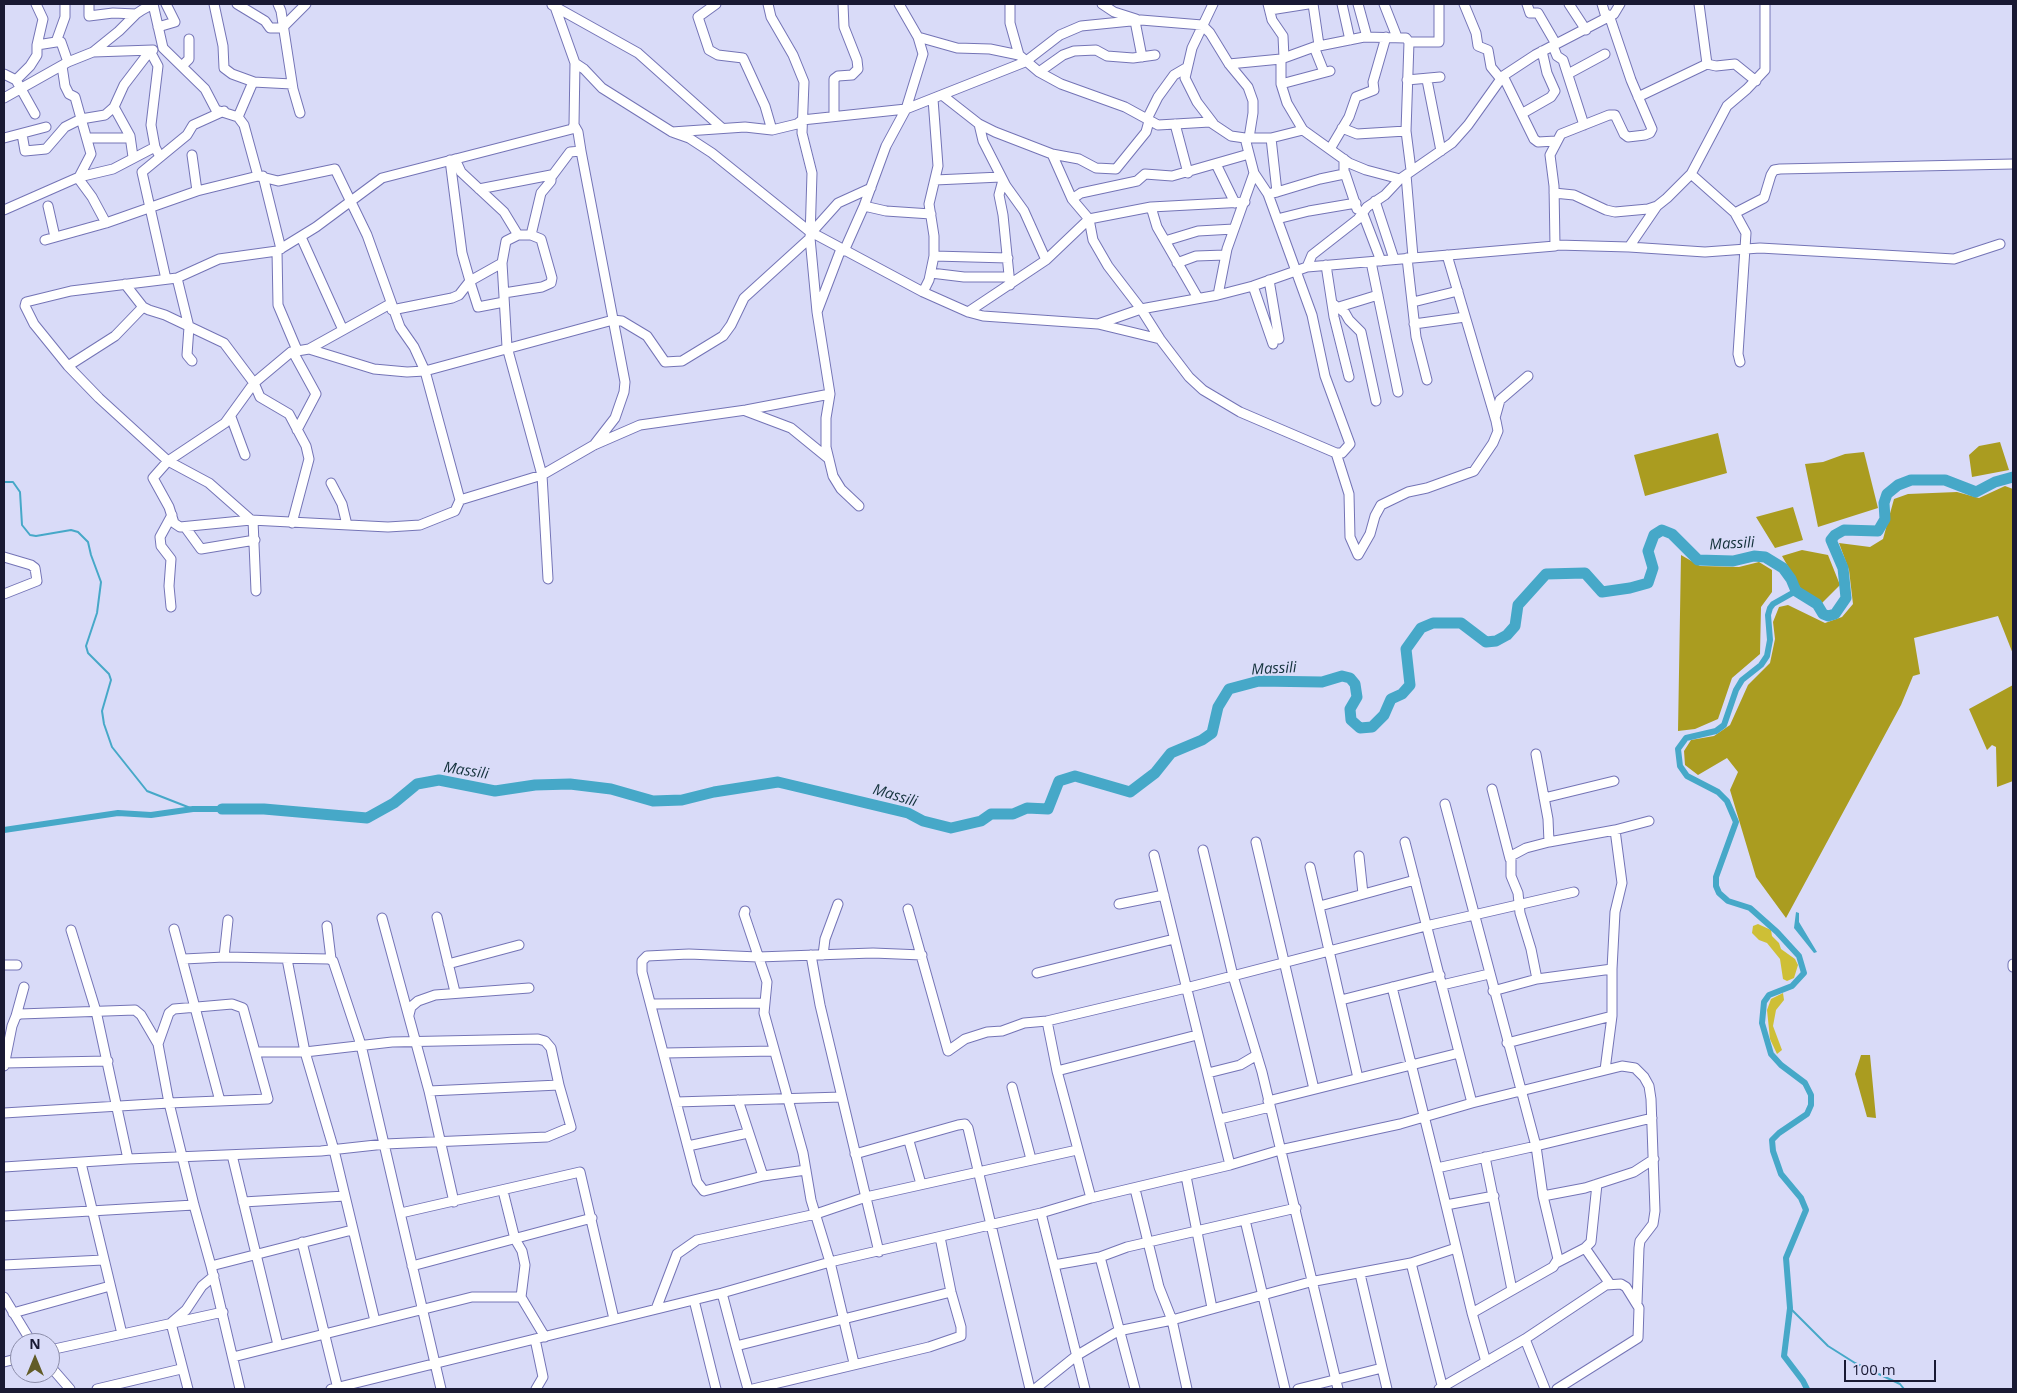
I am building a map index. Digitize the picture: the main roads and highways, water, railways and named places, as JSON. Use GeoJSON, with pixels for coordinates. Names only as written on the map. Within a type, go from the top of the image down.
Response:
{"type":"FeatureCollection","features":[{"type":"Feature","properties":{"kind":"water"},"geometry":{"type":"Polygon","coordinates":[[[1796,912],[1799,913],[1799,922],[1817,952],[1814,953],[1794,928],[1796,912]]]}},
{"type":"Feature","properties":{"kind":"waterway","name":"Massili"},"geometry":{"type":"LineString","coordinates":[[222,809],[264,809],[367,818],[394,803],[417,784],[439,780],[495,791],[535,785],[570,784],[611,789],[653,801],[682,800],[714,792],[778,782],[908,813],[923,821],[951,828],[981,821],[991,814],[1013,814],[1027,808],[1048,809],[1059,781],[1075,776],[1130,792],[1155,773],[1171,753],[1202,740],[1212,733],[1218,707],[1229,689],[1259,681],[1322,682],[1342,676],[1350,678],[1355,684],[1357,697],[1350,709],[1351,720],[1360,728],[1372,727],[1384,715],[1391,699],[1402,694],[1410,685],[1406,649],[1421,628],[1433,623],[1461,623],[1486,642],[1496,641],[1507,635],[1515,626],[1518,605],[1546,574],[1585,573],[1602,592],[1648,583],[1653,568],[1648,551],[1654,535],[1662,530],[1672,534],[1698,560],[1733,561],[1754,556],[1765,557],[1783,568],[1791,579],[1796,591],[1817,604],[1823,614],[1828,616],[1835,614],[1846,598],[1843,568],[1831,540],[1835,535],[1844,530],[1878,531],[1885,519],[1884,503],[1887,494],[1898,485],[1911,480],[1945,480],[1976,492],[1995,482],[2013,477]]}},
{"type":"Feature","properties":{"kind":"waterway"},"geometry":{"type":"LineString","coordinates":[[4,482],[13,482],[20,492],[22,525],[30,535],[36,536],[71,530],[78,532],[88,542],[101,582],[97,613],[86,646],[88,653],[109,674],[111,680],[102,711],[104,724],[112,747],[147,791],[193,809]]}},
{"type":"Feature","properties":{"kind":"waterway"},"geometry":{"type":"LineString","coordinates":[[1796,591],[1773,604],[1770,608],[1768,615],[1770,640],[1767,656],[1761,665],[1742,680],[1736,690],[1724,725],[1716,731],[1686,738],[1678,749],[1680,766],[1687,776],[1718,792],[1727,801],[1736,822],[1716,877],[1716,886],[1719,893],[1728,901],[1750,908],[1777,932],[1799,956],[1804,973],[1792,986],[1769,995],[1764,1002],[1762,1023],[1771,1054],[1781,1065],[1805,1083],[1811,1095],[1811,1105],[1807,1114],[1772,1140],[1773,1151],[1781,1174],[1801,1198],[1806,1210],[1786,1258],[1790,1308],[1784,1356],[1807,1389]]}},
{"type":"Feature","properties":{"kind":"waterway"},"geometry":{"type":"LineString","coordinates":[[4,830],[118,813],[151,815],[193,809],[222,809]]}},
{"type":"Feature","properties":{"kind":"waterway"},"geometry":{"type":"LineString","coordinates":[[1790,1308],[1828,1346],[1855,1363],[1900,1384],[1904,1389]]}}]}
